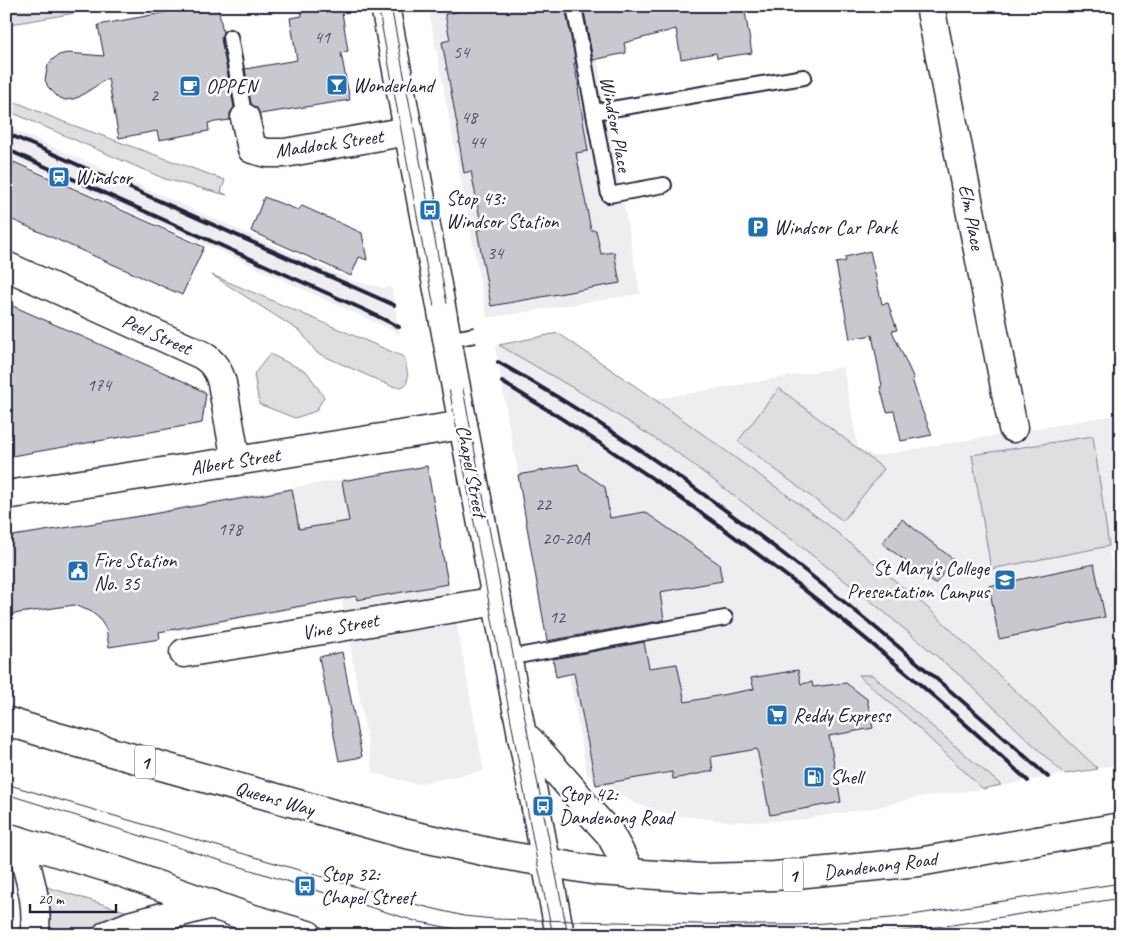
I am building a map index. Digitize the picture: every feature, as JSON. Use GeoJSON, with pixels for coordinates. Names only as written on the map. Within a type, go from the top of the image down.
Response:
{"type":"FeatureCollection","features":[{"type":"Feature","properties":{"kind":"main road","name":"Chapel Street"},"geometry":{"type":"LineString","coordinates":[[385,6],[560,935]]}},
{"type":"Feature","properties":{"kind":"main road","name":"Elm Place"},"geometry":{"type":"LineString","coordinates":[[930,6],[1013,428]]}},
{"type":"Feature","properties":{"kind":"main road","name":"Maddock Street"},"geometry":{"type":"LineString","coordinates":[[245,118],[252,149],[267,153],[285,153],[408,131]]}},
{"type":"Feature","properties":{"kind":"main road","name":"Peel Street"},"geometry":{"type":"LineString","coordinates":[[6,266],[210,360],[220,374],[236,461]]}},
{"type":"Feature","properties":{"kind":"main road","name":"Albert Street"},"geometry":{"type":"LineString","coordinates":[[6,495],[463,425]]}},
{"type":"Feature","properties":{"kind":"main road","name":"Vine Street"},"geometry":{"type":"LineString","coordinates":[[184,653],[497,601]]}},
{"type":"Feature","properties":{"kind":"main road","name":"Queens Way"},"geometry":{"type":"LineString","coordinates":[[6,721],[66,740],[402,833],[547,863]]}},
{"type":"Feature","properties":{"kind":"main road"},"geometry":{"type":"LineString","coordinates":[[522,738],[529,740],[610,834],[632,875]]}},
{"type":"Feature","properties":{"kind":"main road","name":"Dandenong Road"},"geometry":{"type":"LineString","coordinates":[[547,863],[598,872],[632,875],[702,878],[775,876],[919,862],[1121,827]]}},
{"type":"Feature","properties":{"kind":"main road"},"geometry":{"type":"LineString","coordinates":[[13,839],[112,869],[250,918],[308,935]]}},
{"type":"Feature","properties":{"kind":"main road"},"geometry":{"type":"LineString","coordinates":[[13,839],[34,897],[36,923],[34,935]]}},
{"type":"Feature","properties":{"kind":"main road"},"geometry":{"type":"LineString","coordinates":[[107,935],[132,925],[212,904]]}},
{"type":"Feature","properties":{"kind":"lane","name":"Windsor Place"},"geometry":{"type":"LineString","coordinates":[[574,6],[609,195],[664,185]]}},
{"type":"Feature","properties":{"kind":"lane"},"geometry":{"type":"LineString","coordinates":[[230,37],[245,118]]}},
{"type":"Feature","properties":{"kind":"lane"},"geometry":{"type":"LineString","coordinates":[[594,112],[804,77]]}},
{"type":"Feature","properties":{"kind":"lane"},"geometry":{"type":"LineString","coordinates":[[445,328],[476,335]]}},
{"type":"Feature","properties":{"kind":"lane"},"geometry":{"type":"LineString","coordinates":[[507,658],[725,618]]}},
{"type":"Feature","properties":{"kind":"shaded area"},"geometry":{"type":"Polygon","coordinates":[[[6,6],[73,6],[75,13],[6,25],[6,6]]]}},
{"type":"Feature","properties":{"kind":"shaded area"},"geometry":{"type":"Polygon","coordinates":[[[428,6],[588,6],[640,294],[487,318],[428,6]]]}},
{"type":"Feature","properties":{"kind":"shaded area"},"geometry":{"type":"Polygon","coordinates":[[[6,98],[64,122],[225,180],[221,192],[227,195],[165,179],[6,110],[6,98]]]}},
{"type":"Feature","properties":{"kind":"shaded area"},"geometry":{"type":"Polygon","coordinates":[[[6,126],[354,281],[384,288],[391,287],[400,334],[220,251],[6,156],[6,126]]]}},
{"type":"Feature","properties":{"kind":"shaded area"},"geometry":{"type":"Polygon","coordinates":[[[212,275],[404,357],[408,374],[406,383],[404,386],[399,387],[391,386],[317,353],[301,332],[212,275]]]}},
{"type":"Feature","properties":{"kind":"shaded area"},"geometry":{"type":"Polygon","coordinates":[[[558,333],[655,399],[843,367],[858,448],[874,456],[1121,414],[1121,550],[1109,552],[1121,611],[1121,764],[983,789],[920,797],[878,807],[800,820],[750,822],[673,815],[634,803],[587,774],[569,675],[556,676],[495,346],[558,333]]]}},
{"type":"Feature","properties":{"kind":"shaded area"},"geometry":{"type":"Polygon","coordinates":[[[558,333],[654,399],[827,524],[929,609],[1098,769],[1064,774],[964,679],[872,602],[790,538],[675,451],[587,396],[499,345],[558,333]]]}},
{"type":"Feature","properties":{"kind":"shaded area"},"geometry":{"type":"Polygon","coordinates":[[[270,354],[307,372],[324,397],[316,411],[295,418],[259,404],[254,374],[270,354]]]}},
{"type":"Feature","properties":{"kind":"shaded area"},"geometry":{"type":"Polygon","coordinates":[[[779,388],[884,469],[843,521],[738,441],[779,388]]]}},
{"type":"Feature","properties":{"kind":"shaded area"},"geometry":{"type":"Polygon","coordinates":[[[1093,436],[1109,546],[991,569],[972,455],[1093,436]]]}},
{"type":"Feature","properties":{"kind":"shaded area"},"geometry":{"type":"Polygon","coordinates":[[[427,465],[484,771],[416,784],[373,773],[342,600],[174,632],[155,511],[427,465]]]}},
{"type":"Feature","properties":{"kind":"shaded area"},"geometry":{"type":"Polygon","coordinates":[[[858,675],[872,675],[1001,785],[983,789],[912,722],[858,675]]]}},
{"type":"Feature","properties":{"kind":"shaded area"},"geometry":{"type":"Polygon","coordinates":[[[47,887],[125,911],[126,913],[90,935],[49,935],[51,913],[47,887]]]}},
{"type":"Feature","properties":{"kind":"building"},"geometry":{"type":"Polygon","coordinates":[[[200,6],[218,6],[223,33],[221,39],[234,107],[230,113],[230,120],[208,123],[209,131],[159,140],[157,131],[119,138],[108,78],[73,99],[65,100],[58,97],[48,87],[45,80],[48,65],[59,55],[67,53],[104,56],[98,25],[200,6]]]}},
{"type":"Feature","properties":{"kind":"building"},"geometry":{"type":"Polygon","coordinates":[[[301,6],[341,6],[348,51],[341,53],[350,100],[260,114],[257,108],[251,104],[245,69],[297,60],[290,18],[302,16],[301,6]]]}},
{"type":"Feature","properties":{"kind":"building"},"geometry":{"type":"Polygon","coordinates":[[[486,6],[565,6],[576,63],[574,63],[588,151],[576,153],[591,230],[596,230],[601,254],[614,252],[620,283],[491,306],[477,230],[482,229],[471,171],[464,173],[442,42],[450,40],[445,14],[486,6]]]}},
{"type":"Feature","properties":{"kind":"building"},"geometry":{"type":"Polygon","coordinates":[[[583,6],[744,6],[752,53],[717,58],[716,53],[681,59],[676,29],[624,43],[626,53],[593,60],[583,6]]]}},
{"type":"Feature","properties":{"kind":"building"},"geometry":{"type":"Polygon","coordinates":[[[14,162],[204,247],[182,295],[6,217],[6,180],[14,162]]]}},
{"type":"Feature","properties":{"kind":"building"},"geometry":{"type":"Polygon","coordinates":[[[264,197],[298,210],[302,206],[362,233],[367,260],[359,257],[351,276],[251,231],[264,197]]]}},
{"type":"Feature","properties":{"kind":"building"},"geometry":{"type":"Polygon","coordinates":[[[870,251],[882,304],[888,303],[897,330],[892,331],[914,379],[912,379],[932,435],[901,441],[894,411],[887,412],[880,387],[882,386],[872,335],[850,339],[836,263],[846,261],[845,257],[870,251]]]}},
{"type":"Feature","properties":{"kind":"building"},"geometry":{"type":"Polygon","coordinates":[[[6,303],[183,381],[206,393],[202,423],[6,457],[6,303]]]}},
{"type":"Feature","properties":{"kind":"building"},"geometry":{"type":"Polygon","coordinates":[[[578,464],[580,470],[605,487],[610,518],[645,512],[719,564],[722,581],[660,592],[664,620],[547,641],[518,475],[578,464]]]}},
{"type":"Feature","properties":{"kind":"building"},"geometry":{"type":"Polygon","coordinates":[[[427,466],[448,584],[357,600],[356,596],[159,632],[160,639],[109,647],[106,629],[99,618],[90,611],[74,605],[6,615],[6,537],[147,515],[292,489],[299,529],[349,521],[342,481],[427,466]]]}},
{"type":"Feature","properties":{"kind":"building"},"geometry":{"type":"Polygon","coordinates":[[[902,519],[954,560],[935,584],[882,543],[902,519]]]}},
{"type":"Feature","properties":{"kind":"building"},"geometry":{"type":"Polygon","coordinates":[[[1094,564],[1105,617],[999,639],[989,586],[1094,564]]]}},
{"type":"Feature","properties":{"kind":"building"},"geometry":{"type":"Polygon","coordinates":[[[644,642],[649,668],[677,664],[685,702],[754,689],[751,678],[798,670],[801,684],[812,682],[813,687],[846,683],[867,699],[873,728],[829,736],[841,802],[770,815],[757,749],[711,757],[713,771],[673,779],[672,772],[596,785],[574,673],[556,677],[553,659],[644,642]]]}},
{"type":"Feature","properties":{"kind":"building"},"geometry":{"type":"Polygon","coordinates":[[[342,652],[362,757],[339,761],[319,657],[342,652]]]}},
{"type":"Feature","properties":{"kind":"tram line"},"geometry":{"type":"LineString","coordinates":[[378,6],[537,861],[553,935]]}},
{"type":"Feature","properties":{"kind":"tram line"},"geometry":{"type":"LineString","coordinates":[[391,6],[529,740],[568,935]]}},
{"type":"Feature","properties":{"kind":"tram line"},"geometry":{"type":"LineString","coordinates":[[6,784],[418,905],[464,916],[494,919],[798,925],[892,918],[1121,883]]}},
{"type":"Feature","properties":{"kind":"tram line"},"geometry":{"type":"LineString","coordinates":[[6,794],[415,921],[475,933],[516,935]]}},
{"type":"Feature","properties":{"kind":"tram line"},"geometry":{"type":"LineString","coordinates":[[871,935],[952,925],[1121,898]]}},
{"type":"Feature","properties":{"kind":"railway"},"geometry":{"type":"LineString","coordinates":[[6,133],[394,305]]}},
{"type":"Feature","properties":{"kind":"railway"},"geometry":{"type":"LineString","coordinates":[[6,149],[399,327]]}},
{"type":"Feature","properties":{"kind":"railway"},"geometry":{"type":"LineString","coordinates":[[498,362],[572,406],[645,453],[784,554],[918,663],[1048,777]]}},
{"type":"Feature","properties":{"kind":"railway"},"geometry":{"type":"LineString","coordinates":[[502,382],[572,425],[641,471],[775,567],[904,671],[1028,781]]}},
{"type":"Feature","properties":{"kind":"place","name":"Wonderland"},"geometry":{"type":"Point","coordinates":[337,85]}},
{"type":"Feature","properties":{"kind":"place","name":"OPPEN"},"geometry":{"type":"Point","coordinates":[190,86]}},
{"type":"Feature","properties":{"kind":"place","name":"Windsor"},"geometry":{"type":"Point","coordinates":[59,177]}},
{"type":"Feature","properties":{"kind":"place","name":"Stop 43: Windsor Station"},"geometry":{"type":"Point","coordinates":[430,210]}},
{"type":"Feature","properties":{"kind":"place","name":"Windsor Car Park"},"geometry":{"type":"Point","coordinates":[758,227]}},
{"type":"Feature","properties":{"kind":"place","name":"Fire Station No. 35"},"geometry":{"type":"Point","coordinates":[78,571]}},
{"type":"Feature","properties":{"kind":"place","name":"St Mary's College Presentation Campus"},"geometry":{"type":"Point","coordinates":[1005,580]}},
{"type":"Feature","properties":{"kind":"place","name":"Reddy Express"},"geometry":{"type":"Point","coordinates":[777,715]}},
{"type":"Feature","properties":{"kind":"place","name":"Shell"},"geometry":{"type":"Point","coordinates":[814,777]}},
{"type":"Feature","properties":{"kind":"place","name":"Stop 42: Dandenong Road"},"geometry":{"type":"Point","coordinates":[543,806]}},
{"type":"Feature","properties":{"kind":"place","name":"Stop 32: Chapel Street"},"geometry":{"type":"Point","coordinates":[305,886]}}]}
